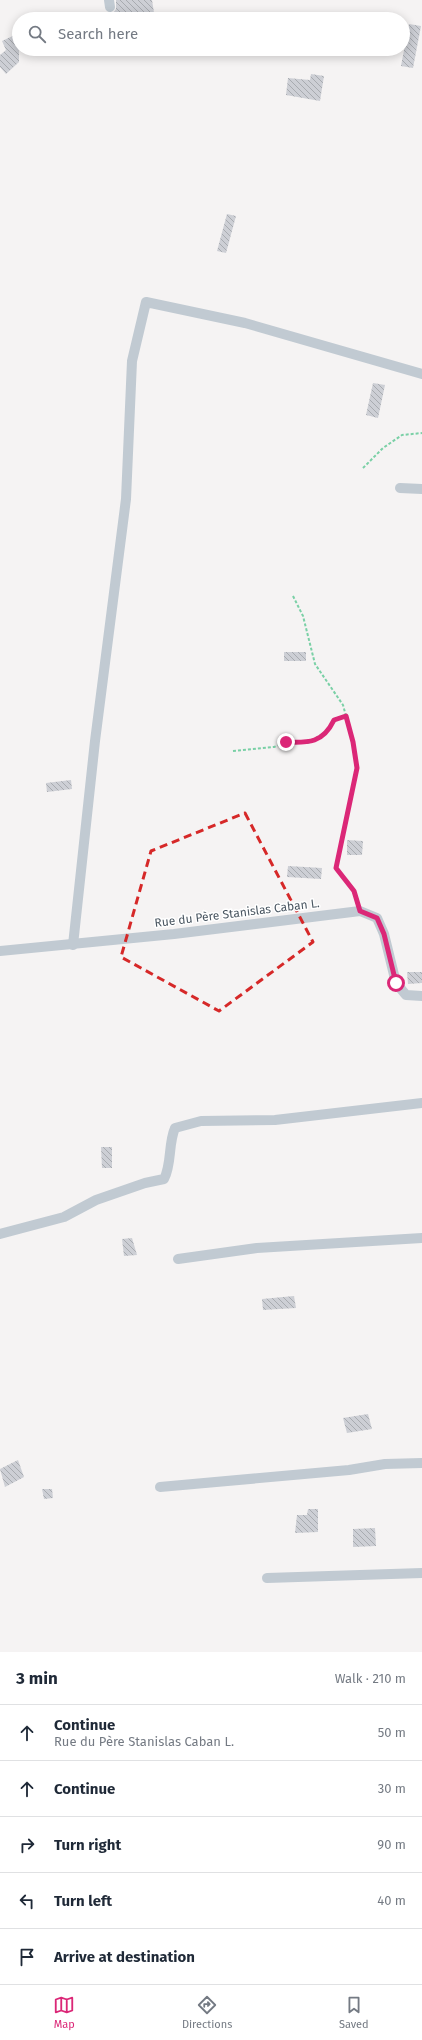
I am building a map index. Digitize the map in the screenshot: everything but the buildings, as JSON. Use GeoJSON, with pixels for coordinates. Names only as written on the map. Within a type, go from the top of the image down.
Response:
{"type":"FeatureCollection","features":[{"type":"Feature","properties":{"kind":"street"},"geometry":{"type":"LineString","coordinates":[[73,945],[95,742],[126,499],[132,361],[146,302],[245,323],[422,374]]}},
{"type":"Feature","properties":{"kind":"street"},"geometry":{"type":"LineString","coordinates":[[400,488],[422,489]]}},
{"type":"Feature","properties":{"kind":"street"},"geometry":{"type":"LineString","coordinates":[[360,911],[377,918],[384,934],[396,983],[406,995],[422,996]]}},
{"type":"Feature","properties":{"kind":"street","name":"Rue du Père Stanislas Caban L."},"geometry":{"type":"LineString","coordinates":[[0,951],[174,934],[360,911]]}},
{"type":"Feature","properties":{"kind":"street"},"geometry":{"type":"LineString","coordinates":[[0,1234],[64,1217],[96,1200],[145,1183],[164,1179],[167,1172],[171,1138],[175,1128],[201,1121],[275,1120],[422,1103]]}},
{"type":"Feature","properties":{"kind":"street"},"geometry":{"type":"LineString","coordinates":[[178,1259],[257,1248],[422,1238]]}},
{"type":"Feature","properties":{"kind":"street"},"geometry":{"type":"LineString","coordinates":[[160,1487],[349,1470],[385,1464],[422,1463]]}},
{"type":"Feature","properties":{"kind":"street"},"geometry":{"type":"LineString","coordinates":[[268,1578],[422,1574]]}},
{"type":"Feature","properties":{"kind":"path"},"geometry":{"type":"LineString","coordinates":[[363,468],[383,448],[402,435],[422,432]]}},
{"type":"Feature","properties":{"kind":"path"},"geometry":{"type":"LineString","coordinates":[[293,596],[303,616],[315,664],[343,705],[353,742],[357,768],[336,868],[354,891],[360,911]]}},
{"type":"Feature","properties":{"kind":"path"},"geometry":{"type":"LineString","coordinates":[[233,751],[274,747],[286,742],[308,743],[330,729],[334,720],[346,716]]}},
{"type":"Feature","properties":{"kind":"highlighted area"},"geometry":{"type":"Polygon","coordinates":[[[245,813],[313,942],[219,1011],[121,957],[151,851],[245,813]]]}},
{"type":"Feature","properties":{"kind":"route"},"geometry":{"type":"LineString","coordinates":[[286,742],[308,743],[319,738],[330,729],[334,720],[346,716],[353,742],[357,768],[336,868],[354,891],[360,911],[377,918],[384,934],[396,983]]}}]}
